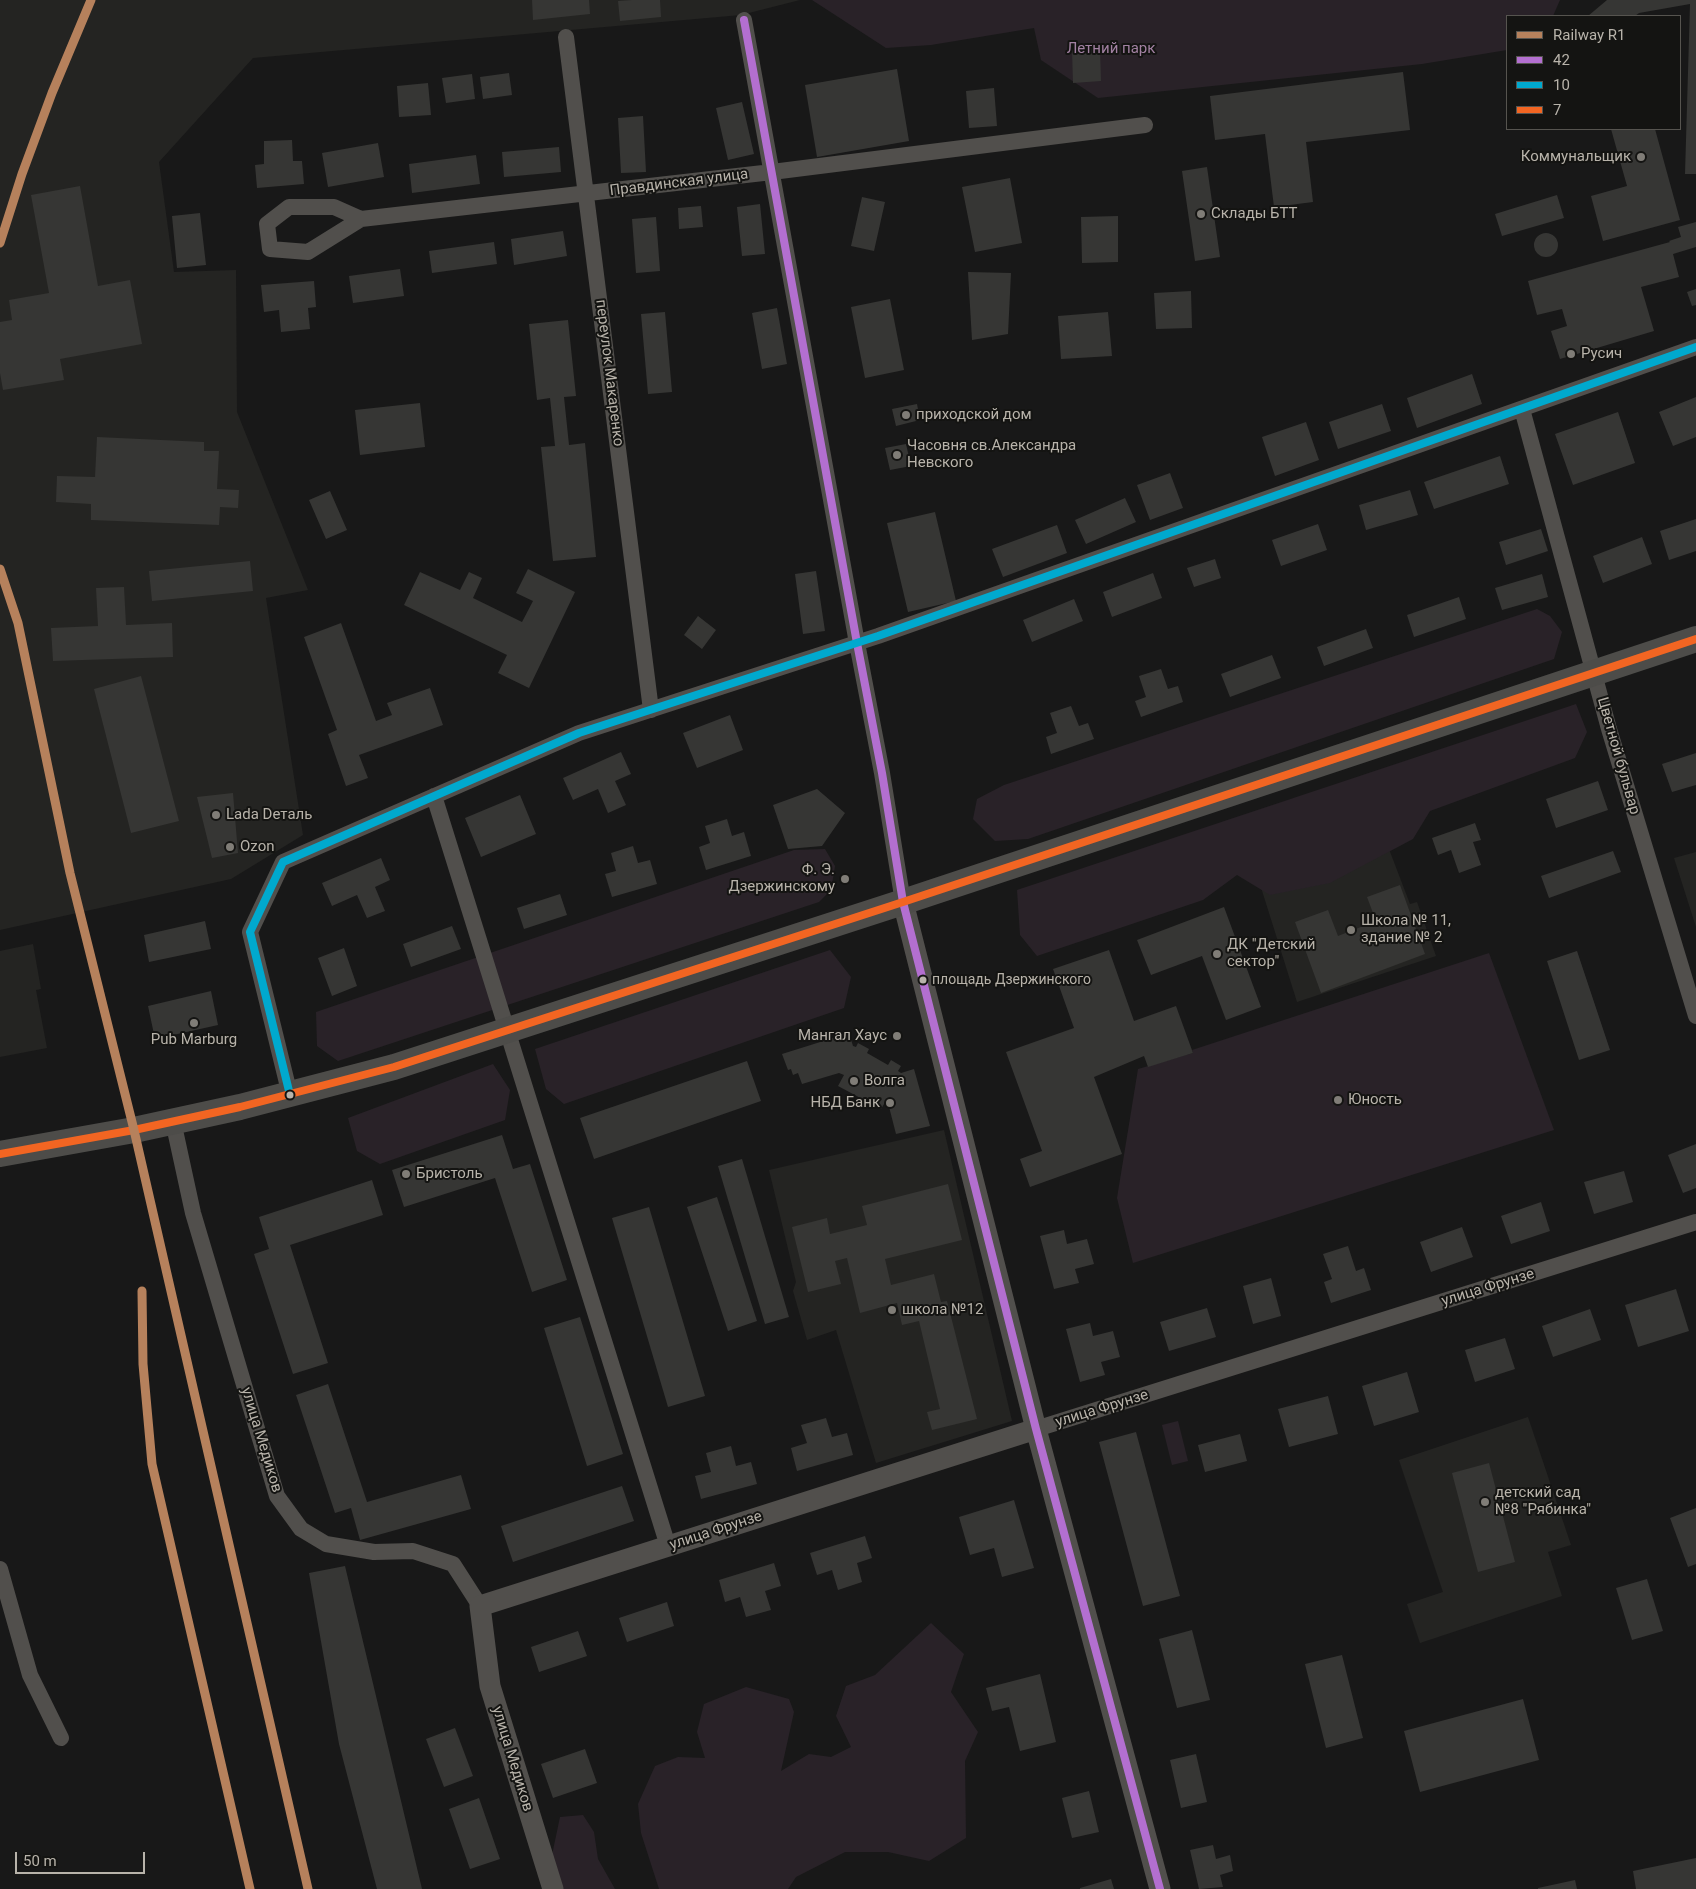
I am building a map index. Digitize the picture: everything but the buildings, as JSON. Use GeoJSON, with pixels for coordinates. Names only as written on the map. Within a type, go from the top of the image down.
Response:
{"type":"FeatureCollection","features":[{"type":"Feature","properties":{"kind":"main road"},"geometry":{"type":"LineString","coordinates":[[0,1154],[134,1130],[290,1095],[388,1069],[903,902],[1696,639]]}},
{"type":"Feature","properties":{"kind":"street"},"geometry":{"type":"LineString","coordinates":[[744,20],[882,773],[903,902],[1036,1429],[1160,1889]]}},
{"type":"Feature","properties":{"kind":"street","name":"переулок Макаренко"},"geometry":{"type":"LineString","coordinates":[[566,37],[651,710]]}},
{"type":"Feature","properties":{"kind":"street","name":"Правдинская улица"},"geometry":{"type":"LineString","coordinates":[[361,219],[334,207],[289,207],[267,224],[270,249],[308,252],[361,219],[772,172],[1145,125]]}},
{"type":"Feature","properties":{"kind":"street"},"geometry":{"type":"LineString","coordinates":[[290,1095],[250,932],[284,862],[579,733],[857,643],[1696,347]]}},
{"type":"Feature","properties":{"kind":"street","name":"Цветной бульвар"},"geometry":{"type":"LineString","coordinates":[[1522,409],[1609,729],[1696,1016]]}},
{"type":"Feature","properties":{"kind":"street"},"geometry":{"type":"LineString","coordinates":[[434,796],[668,1546]]}},
{"type":"Feature","properties":{"kind":"street","name":"улица Медиков"},"geometry":{"type":"LineString","coordinates":[[173,1121],[193,1213],[277,1496],[301,1529],[326,1544],[374,1552],[413,1550],[453,1564],[480,1606],[490,1686],[553,1889]]}},
{"type":"Feature","properties":{"kind":"street","name":"улица Фрунзе"},"geometry":{"type":"LineString","coordinates":[[480,1606],[1696,1222]]}},
{"type":"Feature","properties":{"kind":"street"},"geometry":{"type":"LineString","coordinates":[[0,1570],[30,1675],[61,1738]]}},
{"type":"Feature","properties":{"kind":"shaded area"},"geometry":{"type":"Polygon","coordinates":[[[0,0],[800,0],[741,15],[253,58],[159,162],[174,272],[236,270],[237,412],[308,590],[266,598],[303,835],[231,879],[0,930],[0,0]]]}},
{"type":"Feature","properties":{"kind":"shaded area","name":"Школа № 11, здание № 2"},"geometry":{"type":"Polygon","coordinates":[[[1384,836],[1410,904],[1417,902],[1436,956],[1297,1002],[1258,878],[1384,836]]]}},
{"type":"Feature","properties":{"kind":"shaded area"},"geometry":{"type":"Polygon","coordinates":[[[1696,852],[1696,927],[1674,858],[1696,852]]]}},
{"type":"Feature","properties":{"kind":"shaded area"},"geometry":{"type":"Polygon","coordinates":[[[33,944],[41,989],[36,990],[47,1048],[0,1057],[0,951],[33,944]]]}},
{"type":"Feature","properties":{"kind":"shaded area","name":"школа №12"},"geometry":{"type":"Polygon","coordinates":[[[944,1130],[1012,1421],[876,1463],[836,1330],[807,1340],[793,1291],[796,1282],[769,1170],[944,1130]]]}},
{"type":"Feature","properties":{"kind":"shaded area","name":"детский сад №8 \"Рябинка\""},"geometry":{"type":"Polygon","coordinates":[[[1528,1417],[1571,1545],[1548,1552],[1562,1596],[1420,1643],[1407,1604],[1443,1592],[1399,1460],[1528,1417]]]}},
{"type":"Feature","properties":{"kind":"green space","name":"Летний парк"},"geometry":{"type":"Polygon","coordinates":[[[812,0],[1560,0],[1553,15],[1506,15],[1506,50],[1422,64],[1098,98],[1041,60],[1034,28],[931,45],[886,48],[812,0]]]}},
{"type":"Feature","properties":{"kind":"green space"},"geometry":{"type":"Polygon","coordinates":[[[1537,609],[1550,616],[1562,632],[1554,659],[1028,839],[995,841],[973,819],[977,799],[1004,785],[1537,609]]]}},
{"type":"Feature","properties":{"kind":"green space"},"geometry":{"type":"Polygon","coordinates":[[[1576,704],[1587,732],[1575,758],[1430,811],[1413,839],[1330,883],[1270,895],[1237,875],[1203,900],[1037,956],[1020,935],[1017,890],[1576,704]]]}},
{"type":"Feature","properties":{"kind":"green space"},"geometry":{"type":"Polygon","coordinates":[[[825,849],[835,866],[831,890],[819,902],[338,1061],[317,1046],[316,1012],[794,850],[825,849]]]}},
{"type":"Feature","properties":{"kind":"green space"},"geometry":{"type":"Polygon","coordinates":[[[830,950],[851,977],[844,1008],[564,1104],[546,1089],[535,1049],[830,950]]]}},
{"type":"Feature","properties":{"kind":"green space","name":"Юность"},"geometry":{"type":"Polygon","coordinates":[[[1489,953],[1554,1130],[1133,1263],[1117,1198],[1138,1069],[1193,1053],[1192,1050],[1489,953]]]}},
{"type":"Feature","properties":{"kind":"green space"},"geometry":{"type":"Polygon","coordinates":[[[493,1064],[510,1090],[505,1120],[380,1164],[357,1151],[348,1118],[493,1064]]]}},
{"type":"Feature","properties":{"kind":"green space"},"geometry":{"type":"Polygon","coordinates":[[[1178,1421],[1188,1461],[1172,1465],[1162,1425],[1178,1421]]]}},
{"type":"Feature","properties":{"kind":"green space"},"geometry":{"type":"Polygon","coordinates":[[[931,1623],[964,1654],[951,1692],[978,1732],[965,1761],[966,1838],[929,1861],[888,1852],[845,1852],[796,1877],[788,1889],[659,1889],[641,1833],[638,1804],[655,1766],[678,1757],[705,1758],[697,1732],[704,1704],[746,1687],[789,1699],[794,1712],[781,1771],[809,1754],[831,1757],[851,1747],[836,1716],[846,1686],[875,1675],[931,1623]]]}},
{"type":"Feature","properties":{"kind":"green space"},"geometry":{"type":"Polygon","coordinates":[[[583,1815],[594,1832],[598,1859],[615,1889],[563,1889],[552,1855],[560,1817],[583,1815]]]}},
{"type":"Feature","properties":{"kind":"rail line","name":"R1"},"geometry":{"type":"LineString","coordinates":[[0,243],[22,174],[52,93],[91,0]]}},
{"type":"Feature","properties":{"kind":"rail line","name":"R1"},"geometry":{"type":"LineString","coordinates":[[0,569],[18,623],[70,873],[134,1130],[308,1889]]}},
{"type":"Feature","properties":{"kind":"rail line","name":"R1"},"geometry":{"type":"LineString","coordinates":[[142,1291],[143,1364],[152,1464],[250,1889]]}},
{"type":"Feature","properties":{"kind":"transit line","name":"42"},"geometry":{"type":"LineString","coordinates":[[744,20],[882,773],[903,902],[1036,1429],[1160,1889]]}},
{"type":"Feature","properties":{"kind":"transit line","name":"10"},"geometry":{"type":"LineString","coordinates":[[290,1095],[250,932],[283,862],[579,733],[878,636],[1696,347]]}},
{"type":"Feature","properties":{"kind":"transit line","name":"7"},"geometry":{"type":"LineString","coordinates":[[0,1154],[134,1130],[240,1107],[394,1067],[903,902],[1696,639]]}},
{"type":"Feature","properties":{"kind":"place","name":"Коммунальщик"},"geometry":{"type":"Point","coordinates":[1641,157]}},
{"type":"Feature","properties":{"kind":"place","name":"Склады БТТ"},"geometry":{"type":"Point","coordinates":[1201,214]}},
{"type":"Feature","properties":{"kind":"place","name":"Русич"},"geometry":{"type":"Point","coordinates":[1571,354]}},
{"type":"Feature","properties":{"kind":"place","name":"приходской дом"},"geometry":{"type":"Point","coordinates":[906,415]}},
{"type":"Feature","properties":{"kind":"place","name":"Часовня св.Александра Невского"},"geometry":{"type":"Point","coordinates":[897,455]}},
{"type":"Feature","properties":{"kind":"place","name":"Lada Dеталь"},"geometry":{"type":"Point","coordinates":[216,815]}},
{"type":"Feature","properties":{"kind":"place","name":"Ozon"},"geometry":{"type":"Point","coordinates":[230,847]}},
{"type":"Feature","properties":{"kind":"place","name":"Ф. Э. Дзержинскому"},"geometry":{"type":"Point","coordinates":[845,879]}},
{"type":"Feature","properties":{"kind":"place","name":"Школа № 11, здание № 2"},"geometry":{"type":"Point","coordinates":[1351,930]}},
{"type":"Feature","properties":{"kind":"place","name":"ДК \"Детский сектор\""},"geometry":{"type":"Point","coordinates":[1217,954]}},
{"type":"Feature","properties":{"kind":"place","name":"площадь Дзержинского"},"geometry":{"type":"Point","coordinates":[923,980]}},
{"type":"Feature","properties":{"kind":"place","name":"Pub Marburg"},"geometry":{"type":"Point","coordinates":[194,1023]}},
{"type":"Feature","properties":{"kind":"place","name":"Мангал Хаус"},"geometry":{"type":"Point","coordinates":[897,1036]}},
{"type":"Feature","properties":{"kind":"place","name":"Волга"},"geometry":{"type":"Point","coordinates":[854,1081]}},
{"type":"Feature","properties":{"kind":"place","name":"Юность"},"geometry":{"type":"Point","coordinates":[1338,1100]}},
{"type":"Feature","properties":{"kind":"place","name":"НБД Банк"},"geometry":{"type":"Point","coordinates":[890,1103]}},
{"type":"Feature","properties":{"kind":"place","name":"Бристоль"},"geometry":{"type":"Point","coordinates":[406,1174]}},
{"type":"Feature","properties":{"kind":"place","name":"школа №12"},"geometry":{"type":"Point","coordinates":[892,1310]}},
{"type":"Feature","properties":{"kind":"place","name":"детский сад №8 \"Рябинка\""},"geometry":{"type":"Point","coordinates":[1485,1502]}}]}
